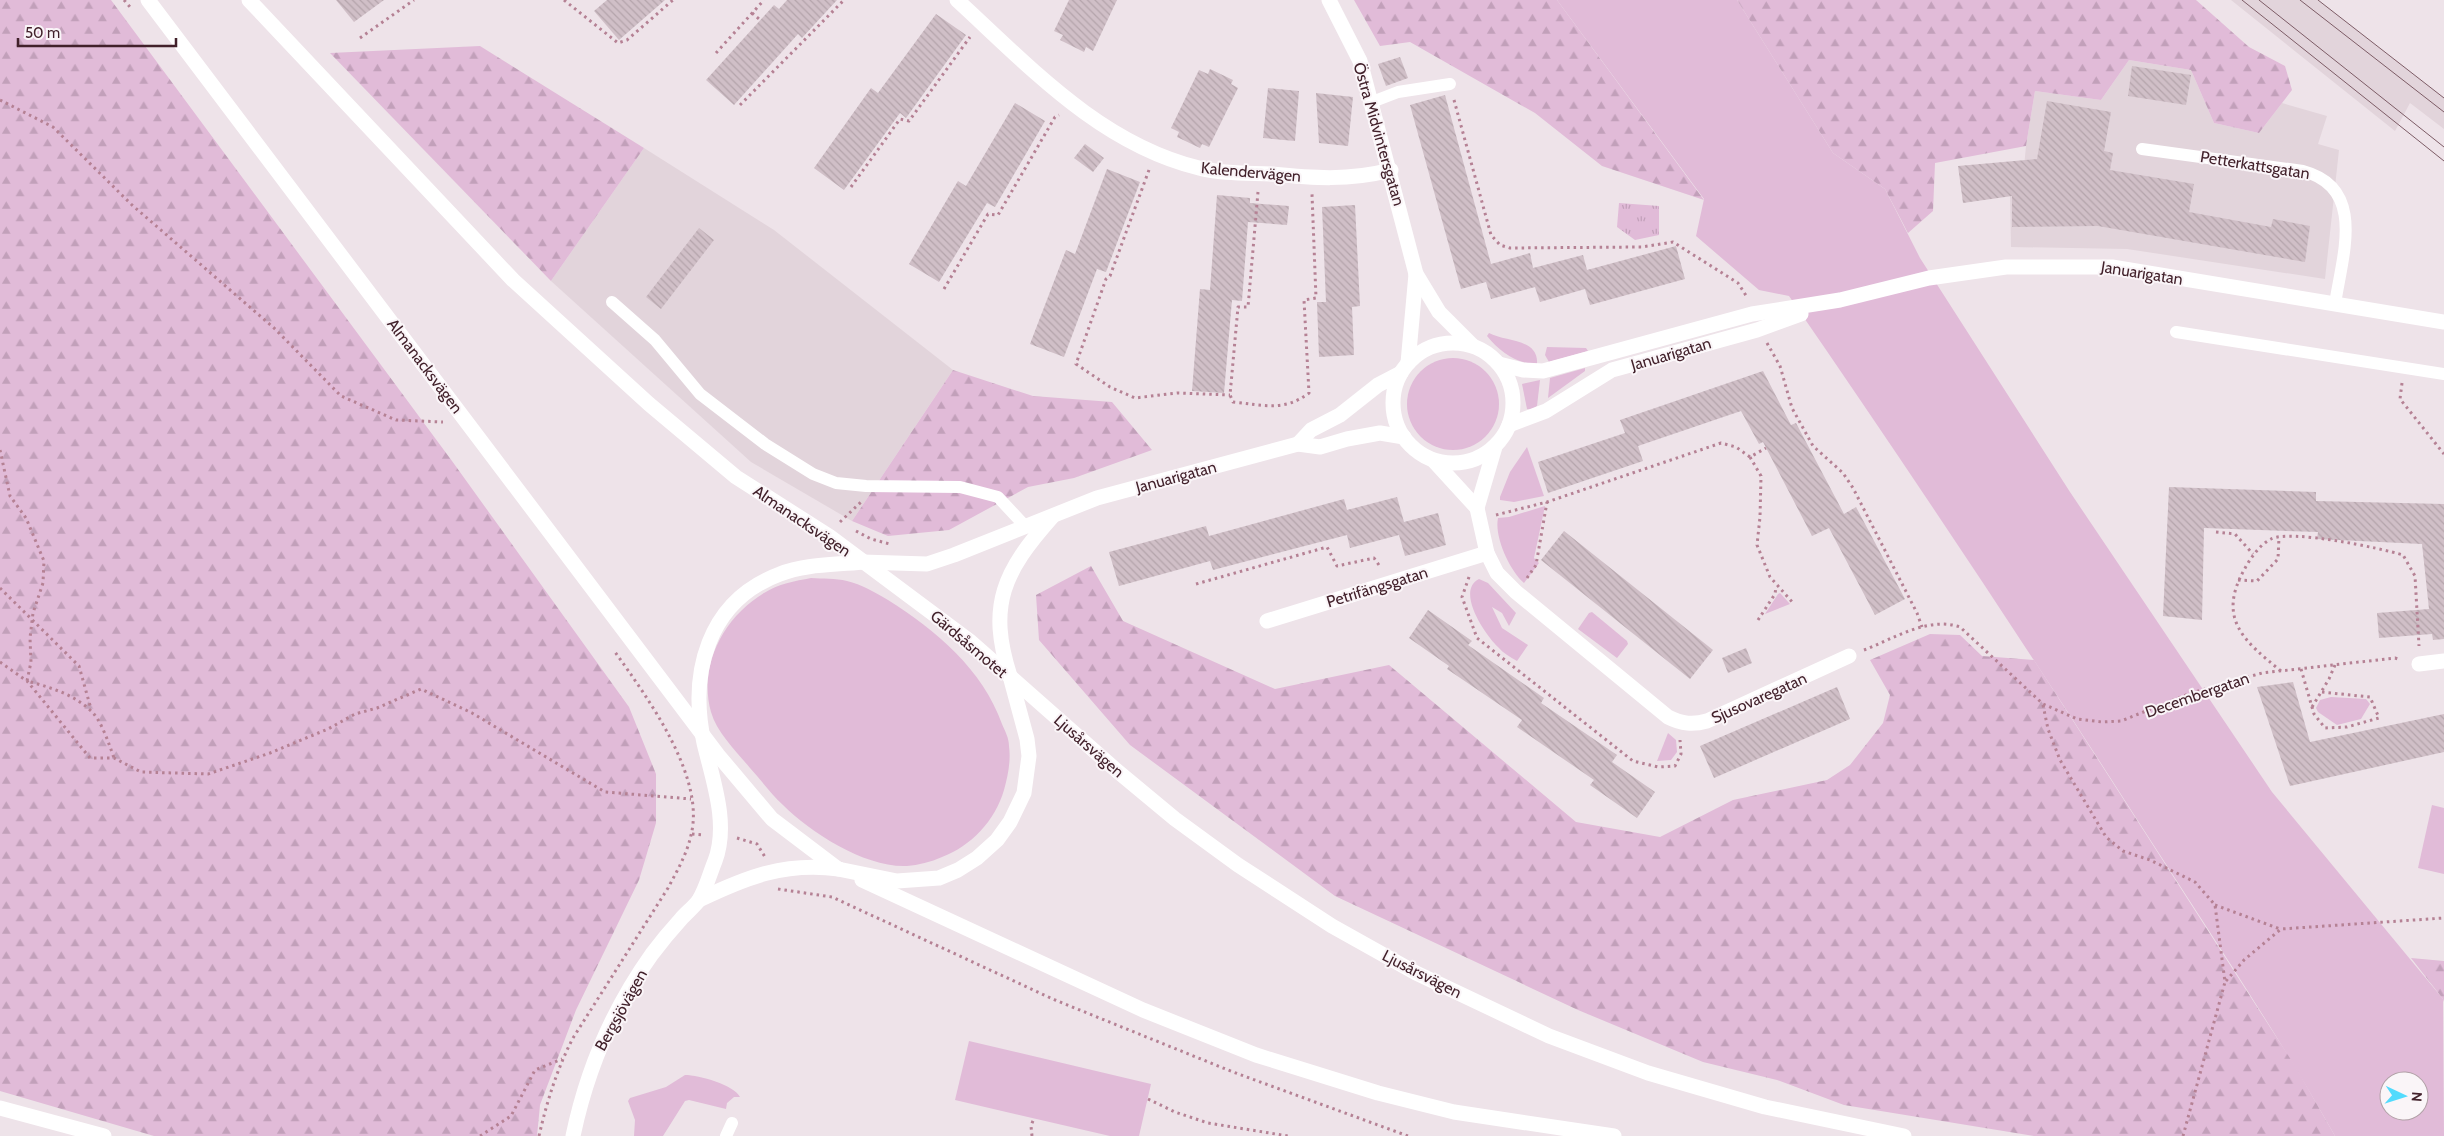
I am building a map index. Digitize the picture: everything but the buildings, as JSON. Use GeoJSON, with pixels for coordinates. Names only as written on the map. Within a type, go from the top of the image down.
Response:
{"type":"FeatureCollection","features":[{"type":"Feature","properties":{"kind":"street","name":"Almanacksvägen"},"geometry":{"type":"LineString","coordinates":[[148,0],[702,732]]}},
{"type":"Feature","properties":{"kind":"street","name":"Almanacksvägen"},"geometry":{"type":"LineString","coordinates":[[249,0],[512,280],[649,404],[736,477],[829,536],[862,562]]}},
{"type":"Feature","properties":{"kind":"street","name":"Kalendervägen"},"geometry":{"type":"LineString","coordinates":[[956,0],[1075,106],[1106,128],[1156,153],[1201,169],[1312,178],[1333,179],[1367,176],[1390,170]]}},
{"type":"Feature","properties":{"kind":"street","name":"Östra Midvintersgatan"},"geometry":{"type":"LineString","coordinates":[[1329,0],[1360,61],[1416,274],[1439,312],[1472,346]]}},
{"type":"Feature","properties":{"kind":"street","name":"Januarigatan"},"geometry":{"type":"LineString","coordinates":[[1499,364],[1523,370],[1543,371],[1752,314],[1840,300],[1948,276],[2006,267],[2070,265],[2112,267],[2444,322]]}},
{"type":"Feature","properties":{"kind":"street","name":"Östra Midvintersgatan"},"geometry":{"type":"LineString","coordinates":[[1405,368],[1416,274]]}},
{"type":"Feature","properties":{"kind":"street","name":"Januarigatan"},"geometry":{"type":"LineString","coordinates":[[1510,425],[1546,411],[1612,370],[1757,330],[1840,300]]}},
{"type":"Feature","properties":{"kind":"street"},"geometry":{"type":"LineString","coordinates":[[1495,447],[1481,456],[1466,462],[1449,463],[1433,460],[1419,453],[1404,437],[1398,427],[1393,405],[1396,383],[1405,368],[1422,352],[1438,345],[1455,343],[1472,346],[1487,353],[1499,364],[1508,378],[1513,393],[1510,425],[1495,447],[1479,513],[1487,553],[1497,572],[1516,592],[1668,717],[1680,723]]}},
{"type":"Feature","properties":{"kind":"street","name":"Januarigatan"},"geometry":{"type":"LineString","coordinates":[[1298,444],[1311,430],[1340,415],[1378,385],[1405,368]]}},
{"type":"Feature","properties":{"kind":"street","name":"Januarigatan"},"geometry":{"type":"LineString","coordinates":[[862,562],[927,564],[1097,498],[1298,444],[1320,447],[1347,439],[1380,433],[1404,437]]}},
{"type":"Feature","properties":{"kind":"street"},"geometry":{"type":"LineString","coordinates":[[1433,460],[1479,513]]}},
{"type":"Feature","properties":{"kind":"street"},"geometry":{"type":"LineString","coordinates":[[1010,676],[1000,643],[998,621],[1000,602],[1009,579],[1023,553],[1055,513]]}},
{"type":"Feature","properties":{"kind":"street","name":"Petrifängsgatan"},"geometry":{"type":"LineString","coordinates":[[1267,621],[1487,553]]}},
{"type":"Feature","properties":{"kind":"street","name":"Gärdsåsmotet"},"geometry":{"type":"LineString","coordinates":[[862,562],[971,642],[1010,676],[1027,739],[1028,776],[1024,793],[1016,810],[997,840],[977,858],[958,870],[939,878],[897,881],[838,869],[772,819],[750,795],[702,732],[698,701],[700,668],[707,646],[718,624],[736,602],[759,583],[780,573],[798,569],[862,562]]}},
{"type":"Feature","properties":{"kind":"street","name":"Sjusovaregatan"},"geometry":{"type":"LineString","coordinates":[[1680,723],[1696,724],[1707,721],[1849,656]]}},
{"type":"Feature","properties":{"kind":"street"},"geometry":{"type":"LineString","coordinates":[[2419,664],[2444,661]]}},
{"type":"Feature","properties":{"kind":"street","name":"Ljusårsvägen"},"geometry":{"type":"LineString","coordinates":[[1010,676],[1116,770],[1210,845],[1332,926],[1416,973],[1549,1036],[1648,1073],[1766,1107],[1904,1136]]}},
{"type":"Feature","properties":{"kind":"street","name":"Bergsjövägen"},"geometry":{"type":"LineString","coordinates":[[573,1136],[589,1072],[616,1013],[652,955],[699,900],[716,859],[720,836],[718,806],[702,732]]}},
{"type":"Feature","properties":{"kind":"street","name":"Bergsjövägen"},"geometry":{"type":"LineString","coordinates":[[699,900],[754,875],[795,868],[838,869]]}},
{"type":"Feature","properties":{"kind":"street"},"geometry":{"type":"LineString","coordinates":[[838,869],[938,917],[1143,1010],[1256,1055],[1378,1092],[1454,1112],[1614,1136]]}},
{"type":"Feature","properties":{"kind":"street"},"geometry":{"type":"LineString","coordinates":[[0,1108],[104,1136]]}},
{"type":"Feature","properties":{"kind":"lane"},"geometry":{"type":"LineString","coordinates":[[1372,102],[1398,92],[1450,84]]}},
{"type":"Feature","properties":{"kind":"lane","name":"Petterkattsgatan"},"geometry":{"type":"LineString","coordinates":[[2142,149],[2303,171],[2318,175],[2330,183],[2338,194],[2347,222],[2335,304]]}},
{"type":"Feature","properties":{"kind":"lane"},"geometry":{"type":"LineString","coordinates":[[612,302],[655,340],[700,394],[765,444],[813,474],[836,483],[866,486],[960,487],[998,497],[1025,526]]}},
{"type":"Feature","properties":{"kind":"lane"},"geometry":{"type":"LineString","coordinates":[[2176,332],[2444,374]]}},
{"type":"Feature","properties":{"kind":"lane"},"geometry":{"type":"LineString","coordinates":[[726,1136],[732,1123]]}},
{"type":"Feature","properties":{"kind":"path"},"geometry":{"type":"LineString","coordinates":[[124,0],[135,13]]}},
{"type":"Feature","properties":{"kind":"path"},"geometry":{"type":"LineString","coordinates":[[360,38],[414,0]]}},
{"type":"Feature","properties":{"kind":"path"},"geometry":{"type":"LineString","coordinates":[[564,0],[618,43],[627,40],[673,0]]}},
{"type":"Feature","properties":{"kind":"path"},"geometry":{"type":"LineString","coordinates":[[716,54],[764,0]]}},
{"type":"Feature","properties":{"kind":"path"},"geometry":{"type":"LineString","coordinates":[[740,105],[844,0]]}},
{"type":"Feature","properties":{"kind":"path"},"geometry":{"type":"LineString","coordinates":[[752,13],[759,19]]}},
{"type":"Feature","properties":{"kind":"path"},"geometry":{"type":"LineString","coordinates":[[851,187],[900,119],[909,121],[981,22]]}},
{"type":"Feature","properties":{"kind":"path"},"geometry":{"type":"LineString","coordinates":[[1450,84],[1491,235],[1500,245],[1525,248],[1642,247],[1673,242],[1738,283],[1749,301],[1752,314]]}},
{"type":"Feature","properties":{"kind":"path"},"geometry":{"type":"LineString","coordinates":[[0,100],[53,126],[132,205],[274,328],[341,396],[396,420],[443,422]]}},
{"type":"Feature","properties":{"kind":"path"},"geometry":{"type":"LineString","coordinates":[[944,289],[988,214],[998,215],[1055,117],[1075,106]]}},
{"type":"Feature","properties":{"kind":"path"},"geometry":{"type":"LineString","coordinates":[[1156,153],[1110,276],[1106,279],[1076,364],[1110,387],[1134,398],[1177,393],[1230,395]]}},
{"type":"Feature","properties":{"kind":"path"},"geometry":{"type":"LineString","coordinates":[[1259,174],[1248,308],[1238,307],[1230,395],[1233,402],[1269,406],[1297,402],[1309,393],[1304,300],[1316,298],[1312,178]]}},
{"type":"Feature","properties":{"kind":"path"},"geometry":{"type":"LineString","coordinates":[[1757,330],[1780,366],[1792,408],[1813,446],[1842,473],[1853,488],[1917,613],[1922,627]]}},
{"type":"Feature","properties":{"kind":"path"},"geometry":{"type":"LineString","coordinates":[[2404,368],[2400,399],[2444,454]]}},
{"type":"Feature","properties":{"kind":"path"},"geometry":{"type":"LineString","coordinates":[[437,415],[448,430]]}},
{"type":"Feature","properties":{"kind":"path"},"geometry":{"type":"LineString","coordinates":[[1799,429],[1803,426]]}},
{"type":"Feature","properties":{"kind":"path"},"geometry":{"type":"LineString","coordinates":[[1479,513],[1547,502],[1720,443],[1736,447],[1750,457],[1762,476],[1757,545],[1763,564],[1777,586],[1794,604]]}},
{"type":"Feature","properties":{"kind":"path"},"geometry":{"type":"LineString","coordinates":[[1750,457],[1766,448]]}},
{"type":"Feature","properties":{"kind":"path"},"geometry":{"type":"LineString","coordinates":[[0,450],[10,496],[26,518],[44,562],[43,583],[32,621],[30,638],[31,662],[27,681]]}},
{"type":"Feature","properties":{"kind":"path"},"geometry":{"type":"LineString","coordinates":[[1516,592],[1536,565],[1547,502]]}},
{"type":"Feature","properties":{"kind":"path"},"geometry":{"type":"LineString","coordinates":[[2216,532],[2235,534],[2253,554]]}},
{"type":"Feature","properties":{"kind":"path"},"geometry":{"type":"LineString","coordinates":[[2281,671],[2259,653],[2241,633],[2232,612],[2238,580],[2253,554],[2271,538],[2293,536],[2376,547],[2403,554],[2415,576],[2420,636],[2419,664]]}},
{"type":"Feature","properties":{"kind":"path"},"geometry":{"type":"LineString","coordinates":[[2238,580],[2258,581],[2278,558],[2279,537]]}},
{"type":"Feature","properties":{"kind":"path"},"geometry":{"type":"LineString","coordinates":[[1196,584],[1327,547],[1337,566],[1374,558],[1393,582]]}},
{"type":"Feature","properties":{"kind":"path"},"geometry":{"type":"LineString","coordinates":[[1487,553],[1470,573],[1462,596],[1477,638],[1633,761],[1658,767],[1675,766],[1681,754],[1680,723]]}},
{"type":"Feature","properties":{"kind":"path"},"geometry":{"type":"LineString","coordinates":[[1758,620],[1775,594],[1777,586]]}},
{"type":"Feature","properties":{"kind":"path"},"geometry":{"type":"LineString","coordinates":[[0,588],[79,666],[91,710],[114,758]]}},
{"type":"Feature","properties":{"kind":"path"},"geometry":{"type":"LineString","coordinates":[[1849,656],[1922,627],[1943,623],[1960,628],[2042,704],[2048,729],[2060,760],[2106,837],[2123,851],[2150,860],[2195,882],[2215,906],[2281,929],[2444,918]]}},
{"type":"Feature","properties":{"kind":"path"},"geometry":{"type":"LineString","coordinates":[[539,1136],[549,1095],[562,1059],[573,1038],[668,888],[692,834],[694,814],[676,750],[645,694],[613,649]]}},
{"type":"Feature","properties":{"kind":"path","name":"Decembergatan"},"geometry":{"type":"LineString","coordinates":[[2042,704],[2077,719],[2122,721],[2191,693],[2262,673],[2396,658],[2419,664]]}},
{"type":"Feature","properties":{"kind":"path"},"geometry":{"type":"LineString","coordinates":[[0,662],[27,681],[90,758],[114,758],[141,772],[208,774],[270,753],[328,729],[355,714],[377,708],[421,689],[472,713],[605,792],[691,799]]}},
{"type":"Feature","properties":{"kind":"path"},"geometry":{"type":"LineString","coordinates":[[2312,707],[2334,665]]}},
{"type":"Feature","properties":{"kind":"path"},"geometry":{"type":"LineString","coordinates":[[2301,669],[2314,714],[2324,728],[2347,727],[2379,718],[2370,696],[2321,692]]}},
{"type":"Feature","properties":{"kind":"path"},"geometry":{"type":"LineString","coordinates":[[27,681],[60,691],[91,710]]}},
{"type":"Feature","properties":{"kind":"path"},"geometry":{"type":"LineString","coordinates":[[692,834],[720,836],[758,844],[767,862],[773,884],[780,890],[832,897],[1064,1003],[1233,1072],[1408,1136]]}},
{"type":"Feature","properties":{"kind":"path"},"geometry":{"type":"LineString","coordinates":[[2183,1136],[2225,982],[2215,906]]}},
{"type":"Feature","properties":{"kind":"path"},"geometry":{"type":"LineString","coordinates":[[2225,982],[2244,960],[2281,929]]}},
{"type":"Feature","properties":{"kind":"path"},"geometry":{"type":"LineString","coordinates":[[480,1136],[511,1116],[535,1070],[562,1059]]}},
{"type":"Feature","properties":{"kind":"path"},"geometry":{"type":"LineString","coordinates":[[1148,1099],[1175,1112],[1208,1122],[1288,1136]]}},
{"type":"Feature","properties":{"kind":"path"},"geometry":{"type":"LineString","coordinates":[[1032,1136],[1031,1126],[1034,1118]]}},
{"type":"Feature","properties":{"kind":"shaded area"},"geometry":{"type":"Polygon","coordinates":[[[2231,0],[2318,0],[2444,98],[2444,129],[2410,103],[2395,131],[2231,0]]]}},
{"type":"Feature","properties":{"kind":"shaded area"},"geometry":{"type":"Polygon","coordinates":[[[2129,60],[2191,70],[2214,123],[2259,133],[2282,103],[2327,116],[2318,144],[2339,150],[2325,279],[2127,249],[2011,247],[2010,194],[2022,188],[2026,146],[2035,91],[2101,100],[2129,60]]]}},
{"type":"Feature","properties":{"kind":"shaded area"},"geometry":{"type":"Polygon","coordinates":[[[644,148],[774,230],[953,370],[852,521],[751,462],[551,281],[644,148]]]}},
{"type":"Feature","properties":{"kind":"green space"},"geometry":{"type":"Polygon","coordinates":[[[0,0],[111,0],[452,461],[629,707],[656,774],[656,823],[639,880],[576,1010],[540,1105],[537,1136],[154,1136],[0,1091],[0,0]]]}},
{"type":"Feature","properties":{"kind":"green space"},"geometry":{"type":"Polygon","coordinates":[[[1354,0],[1557,0],[1704,200],[1602,166],[1535,113],[1410,42],[1380,46],[1354,0]]]}},
{"type":"Feature","properties":{"kind":"green space"},"geometry":{"type":"Polygon","coordinates":[[[1557,0],[1737,0],[1833,153],[1885,189],[1920,258],[2070,492],[2272,792],[2443,999],[2444,1136],[2335,1136],[2264,1017],[2054,691],[1923,493],[1789,296],[1759,290],[1696,236],[1704,199],[1557,0]]]}},
{"type":"Feature","properties":{"kind":"green space"},"geometry":{"type":"Polygon","coordinates":[[[1737,0],[2196,0],[2249,47],[2285,66],[2292,90],[2259,133],[2214,123],[2191,70],[2129,60],[2101,100],[2035,91],[2026,146],[1935,163],[1933,211],[1908,233],[1885,189],[1833,153],[1737,0]]]}},
{"type":"Feature","properties":{"kind":"green space"},"geometry":{"type":"Polygon","coordinates":[[[480,46],[644,148],[551,281],[330,53],[480,46]]]}},
{"type":"Feature","properties":{"kind":"green space"},"geometry":{"type":"Polygon","coordinates":[[[1619,203],[1659,206],[1659,235],[1635,240],[1617,227],[1619,203]]]}},
{"type":"Feature","properties":{"kind":"green space"},"geometry":{"type":"Polygon","coordinates":[[[1489,333],[1527,345],[1533,349],[1537,364],[1523,362],[1509,356],[1492,342],[1487,336],[1489,333]]]}},
{"type":"Feature","properties":{"kind":"green space"},"geometry":{"type":"Polygon","coordinates":[[[1547,347],[1586,348],[1588,351],[1549,362],[1545,355],[1547,347]]]}},
{"type":"Feature","properties":{"kind":"green space"},"geometry":{"type":"Polygon","coordinates":[[[1453,358],[1471,362],[1485,372],[1495,386],[1499,404],[1495,422],[1485,436],[1471,446],[1453,450],[1435,446],[1421,436],[1411,422],[1407,404],[1411,386],[1421,372],[1435,362],[1453,358]]]}},
{"type":"Feature","properties":{"kind":"green space"},"geometry":{"type":"Polygon","coordinates":[[[1585,368],[1585,371],[1548,398],[1550,378],[1585,368]]]}},
{"type":"Feature","properties":{"kind":"green space"},"geometry":{"type":"Polygon","coordinates":[[[953,370],[1033,396],[1112,402],[1152,450],[1074,478],[1028,487],[949,530],[888,536],[852,521],[953,370]]]}},
{"type":"Feature","properties":{"kind":"green space"},"geometry":{"type":"Polygon","coordinates":[[[1540,380],[1537,406],[1531,410],[1527,409],[1522,384],[1540,380]]]}},
{"type":"Feature","properties":{"kind":"green space"},"geometry":{"type":"Polygon","coordinates":[[[1527,447],[1544,496],[1514,502],[1500,500],[1510,472],[1527,447]]]}},
{"type":"Feature","properties":{"kind":"green space"},"geometry":{"type":"Polygon","coordinates":[[[1545,506],[1534,558],[1539,563],[1524,583],[1513,570],[1504,553],[1498,534],[1498,518],[1509,517],[1545,506]]]}},
{"type":"Feature","properties":{"kind":"green space"},"geometry":{"type":"Polygon","coordinates":[[[1091,566],[1123,621],[1275,689],[1389,665],[1576,822],[1660,837],[1733,800],[1827,780],[1850,765],[1883,723],[1890,695],[1870,660],[1930,634],[1960,635],[1982,656],[2034,660],[2295,1066],[2335,1136],[2034,1136],[1844,1105],[1777,1080],[1703,1062],[1578,1010],[1335,896],[1130,745],[1039,640],[1036,595],[1091,566]]]}},
{"type":"Feature","properties":{"kind":"green space"},"geometry":{"type":"Polygon","coordinates":[[[811,578],[838,579],[858,584],[906,612],[923,624],[956,653],[983,686],[994,704],[1009,743],[1008,773],[1004,790],[995,812],[988,822],[972,839],[953,852],[929,862],[907,866],[874,861],[840,847],[808,827],[770,792],[728,742],[714,720],[708,694],[708,677],[718,644],[726,629],[750,603],[769,590],[781,585],[811,578]]]}},
{"type":"Feature","properties":{"kind":"green space"},"geometry":{"type":"Polygon","coordinates":[[[1479,579],[1488,583],[1516,613],[1509,626],[1502,613],[1492,607],[1502,628],[1528,645],[1517,661],[1500,649],[1480,624],[1471,603],[1470,593],[1472,585],[1479,579]]]}},
{"type":"Feature","properties":{"kind":"green space"},"geometry":{"type":"Polygon","coordinates":[[[1780,593],[1790,604],[1765,614],[1778,594],[1780,593]]]}},
{"type":"Feature","properties":{"kind":"green space"},"geometry":{"type":"Polygon","coordinates":[[[1592,612],[1627,641],[1628,644],[1617,658],[1578,629],[1589,613],[1592,612]]]}},
{"type":"Feature","properties":{"kind":"green space"},"geometry":{"type":"Polygon","coordinates":[[[2331,697],[2366,699],[2370,704],[2361,719],[2337,725],[2318,712],[2316,708],[2320,700],[2331,697]]]}},
{"type":"Feature","properties":{"kind":"green space"},"geometry":{"type":"Polygon","coordinates":[[[1668,733],[1676,740],[1677,752],[1671,760],[1657,761],[1668,733]]]}},
{"type":"Feature","properties":{"kind":"green space"},"geometry":{"type":"Polygon","coordinates":[[[2432,805],[2444,808],[2444,874],[2418,868],[2432,805]]]}},
{"type":"Feature","properties":{"kind":"green space"},"geometry":{"type":"Polygon","coordinates":[[[2411,958],[2444,961],[2444,1002],[2443,999],[2411,958]]]}},
{"type":"Feature","properties":{"kind":"green space"},"geometry":{"type":"Polygon","coordinates":[[[969,1041],[1151,1084],[1139,1136],[1110,1136],[955,1100],[969,1041]]]}},
{"type":"Feature","properties":{"kind":"green space"},"geometry":{"type":"Polygon","coordinates":[[[685,1075],[699,1077],[724,1085],[731,1088],[740,1097],[734,1097],[727,1103],[726,1109],[689,1100],[685,1101],[663,1136],[634,1136],[635,1120],[628,1101],[630,1098],[666,1087],[685,1075]]]}},
{"type":"Feature","properties":{"kind":"tram line"},"geometry":{"type":"LineString","coordinates":[[2242,0],[2444,161]]}},
{"type":"Feature","properties":{"kind":"tram line"},"geometry":{"type":"LineString","coordinates":[[2259,0],[2444,147]]}},
{"type":"Feature","properties":{"kind":"tram line"},"geometry":{"type":"LineString","coordinates":[[2300,0],[2444,112]]}},
{"type":"Feature","properties":{"kind":"tram line"},"geometry":{"type":"LineString","coordinates":[[2318,0],[2444,98]]}}]}
